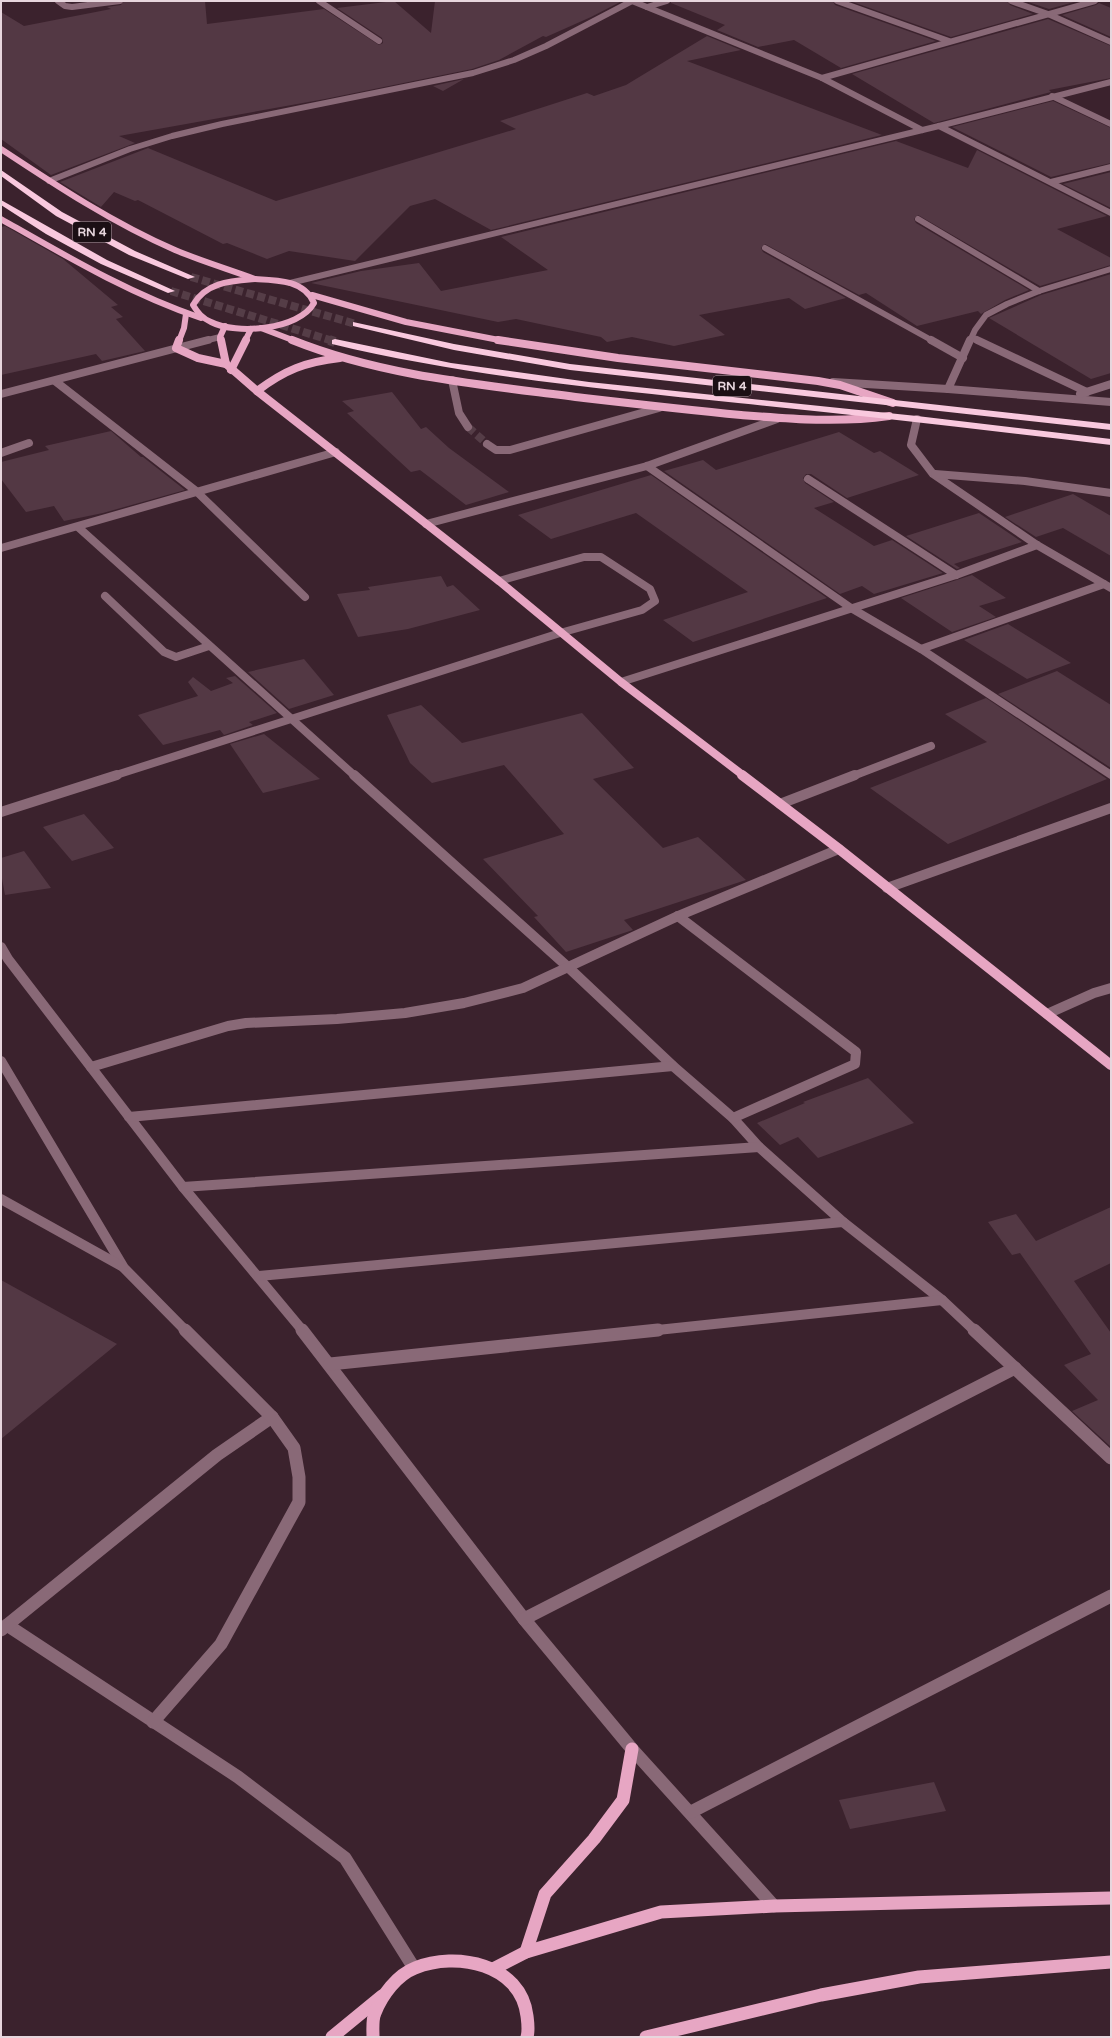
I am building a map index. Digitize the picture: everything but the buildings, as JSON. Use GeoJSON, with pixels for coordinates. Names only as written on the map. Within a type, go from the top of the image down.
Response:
{"type":"FeatureCollection","features":[{"type":"Feature","properties":{"kind":"highway","name":"RN 4"},"geometry":{"type":"LineString","coordinates":[[1,172],[59,214],[132,252],[191,277]]}},
{"type":"Feature","properties":{"kind":"highway","name":"RN 4"},"geometry":{"type":"LineString","coordinates":[[1,202],[49,232],[104,262],[171,291]]}},
{"type":"Feature","properties":{"kind":"highway","name":"RN 4"},"geometry":{"type":"LineString","coordinates":[[356,324],[454,347],[570,367],[1111,427]]}},
{"type":"Feature","properties":{"kind":"highway","name":"RN 4"},"geometry":{"type":"LineString","coordinates":[[335,342],[451,366],[589,385],[917,419],[1111,442]]}},
{"type":"Feature","properties":{"kind":"main road"},"geometry":{"type":"LineString","coordinates":[[1,149],[49,182],[102,214],[175,250],[255,279],[290,283],[304,288],[312,295],[419,325],[494,340],[572,352],[818,381],[865,392],[895,404]]}},
{"type":"Feature","properties":{"kind":"main road"},"geometry":{"type":"LineString","coordinates":[[1,219],[101,275],[186,314],[225,326],[261,328],[284,324],[304,316],[310,311],[314,303],[312,295]]}},
{"type":"Feature","properties":{"kind":"main road"},"geometry":{"type":"LineString","coordinates":[[202,318],[196,313],[193,305],[196,298],[205,290],[225,283],[255,279]]}},
{"type":"Feature","properties":{"kind":"main road"},"geometry":{"type":"LineString","coordinates":[[186,314],[184,328],[176,348],[198,358],[228,367],[499,581],[621,682],[839,849],[1111,1065]]}},
{"type":"Feature","properties":{"kind":"main road"},"geometry":{"type":"LineString","coordinates":[[225,326],[220,337],[228,367]]}},
{"type":"Feature","properties":{"kind":"main road"},"geometry":{"type":"LineString","coordinates":[[228,367],[251,328]]}},
{"type":"Feature","properties":{"kind":"main road"},"geometry":{"type":"LineString","coordinates":[[261,328],[308,347],[346,358],[452,380],[660,408],[778,419],[834,422],[889,416]]}},
{"type":"Feature","properties":{"kind":"main road"},"geometry":{"type":"LineString","coordinates":[[257,391],[280,374],[296,366],[324,360],[346,358]]}},
{"type":"Feature","properties":{"kind":"main road"},"geometry":{"type":"LineString","coordinates":[[526,1952],[545,1894],[594,1839],[623,1800],[632,1749]]}},
{"type":"Feature","properties":{"kind":"main road"},"geometry":{"type":"LineString","coordinates":[[493,1969],[526,1952],[661,1912],[774,1906],[1111,1898]]}},
{"type":"Feature","properties":{"kind":"main road"},"geometry":{"type":"LineString","coordinates":[[332,2037],[385,1994],[398,1979],[414,1968],[440,1960],[468,1961],[493,1969],[514,1985],[526,2007],[529,2031],[527,2037]]}},
{"type":"Feature","properties":{"kind":"main road"},"geometry":{"type":"LineString","coordinates":[[646,2037],[821,1994],[919,1976],[1111,1962]]}},
{"type":"Feature","properties":{"kind":"main road"},"geometry":{"type":"LineString","coordinates":[[373,2037],[374,2014],[385,1994]]}},
{"type":"Feature","properties":{"kind":"street"},"geometry":{"type":"LineString","coordinates":[[58,1],[65,6],[72,7],[120,1]]}},
{"type":"Feature","properties":{"kind":"street"},"geometry":{"type":"LineString","coordinates":[[319,1],[379,41]]}},
{"type":"Feature","properties":{"kind":"street"},"geometry":{"type":"LineString","coordinates":[[49,182],[130,149],[172,136],[222,124],[473,73],[514,60],[546,46],[632,1],[822,78],[922,130]]}},
{"type":"Feature","properties":{"kind":"street"},"geometry":{"type":"LineString","coordinates":[[646,7],[667,1]]}},
{"type":"Feature","properties":{"kind":"street"},"geometry":{"type":"LineString","coordinates":[[837,1],[949,40]]}},
{"type":"Feature","properties":{"kind":"street"},"geometry":{"type":"LineString","coordinates":[[1011,1],[1048,14],[1111,42]]}},
{"type":"Feature","properties":{"kind":"street"},"geometry":{"type":"LineString","coordinates":[[822,78],[949,40],[1095,1]]}},
{"type":"Feature","properties":{"kind":"street"},"geometry":{"type":"LineString","coordinates":[[290,283],[404,254],[939,126],[1111,82]]}},
{"type":"Feature","properties":{"kind":"street"},"geometry":{"type":"LineString","coordinates":[[1052,96],[1111,124]]}},
{"type":"Feature","properties":{"kind":"street"},"geometry":{"type":"LineString","coordinates":[[939,126],[1111,213]]}},
{"type":"Feature","properties":{"kind":"street"},"geometry":{"type":"LineString","coordinates":[[1051,182],[1111,167]]}},
{"type":"Feature","properties":{"kind":"street"},"geometry":{"type":"LineString","coordinates":[[918,219],[1039,291]]}},
{"type":"Feature","properties":{"kind":"street"},"geometry":{"type":"LineString","coordinates":[[765,248],[963,358]]}},
{"type":"Feature","properties":{"kind":"street"},"geometry":{"type":"LineString","coordinates":[[948,389],[972,338],[986,315],[1007,304],[1039,291],[1111,269]]}},
{"type":"Feature","properties":{"kind":"street"},"geometry":{"type":"LineString","coordinates":[[1,394],[55,382],[220,337]]}},
{"type":"Feature","properties":{"kind":"street"},"geometry":{"type":"LineString","coordinates":[[972,338],[1087,392]]}},
{"type":"Feature","properties":{"kind":"street"},"geometry":{"type":"LineString","coordinates":[[452,380],[458,413],[468,427]]}},
{"type":"Feature","properties":{"kind":"street"},"geometry":{"type":"LineString","coordinates":[[818,381],[948,389],[1111,402]]}},
{"type":"Feature","properties":{"kind":"street"},"geometry":{"type":"LineString","coordinates":[[55,382],[196,491],[305,597]]}},
{"type":"Feature","properties":{"kind":"street"},"geometry":{"type":"LineString","coordinates":[[1068,398],[1111,384]]}},
{"type":"Feature","properties":{"kind":"street"},"geometry":{"type":"LineString","coordinates":[[487,444],[496,450],[510,450],[660,408]]}},
{"type":"Feature","properties":{"kind":"street"},"geometry":{"type":"LineString","coordinates":[[426,524],[647,466],[778,419]]}},
{"type":"Feature","properties":{"kind":"street"},"geometry":{"type":"LineString","coordinates":[[917,419],[911,445],[933,474],[1038,545],[1107,586]]}},
{"type":"Feature","properties":{"kind":"street"},"geometry":{"type":"LineString","coordinates":[[1,453],[29,444]]}},
{"type":"Feature","properties":{"kind":"street"},"geometry":{"type":"LineString","coordinates":[[1,548],[336,452]]}},
{"type":"Feature","properties":{"kind":"street"},"geometry":{"type":"LineString","coordinates":[[647,466],[851,608],[920,649],[1111,775]]}},
{"type":"Feature","properties":{"kind":"street"},"geometry":{"type":"LineString","coordinates":[[933,474],[1025,481],[1111,493]]}},
{"type":"Feature","properties":{"kind":"street"},"geometry":{"type":"LineString","coordinates":[[808,479],[956,575]]}},
{"type":"Feature","properties":{"kind":"street"},"geometry":{"type":"LineString","coordinates":[[78,527],[569,968],[673,1066],[733,1118],[759,1147],[843,1222],[942,1300],[1111,1458]]}},
{"type":"Feature","properties":{"kind":"street"},"geometry":{"type":"LineString","coordinates":[[621,682],[956,575],[1038,545]]}},
{"type":"Feature","properties":{"kind":"street"},"geometry":{"type":"LineString","coordinates":[[1,812],[560,633],[642,610],[655,601],[650,589],[601,557],[584,557],[499,581]]}},
{"type":"Feature","properties":{"kind":"street"},"geometry":{"type":"LineString","coordinates":[[920,649],[1107,586]]}},
{"type":"Feature","properties":{"kind":"street"},"geometry":{"type":"LineString","coordinates":[[105,596],[164,652],[176,656],[209,646]]}},
{"type":"Feature","properties":{"kind":"street"},"geometry":{"type":"LineString","coordinates":[[780,804],[931,746]]}},
{"type":"Feature","properties":{"kind":"street"},"geometry":{"type":"LineString","coordinates":[[887,888],[1111,808]]}},
{"type":"Feature","properties":{"kind":"street"},"geometry":{"type":"LineString","coordinates":[[91,1068],[228,1026],[246,1023],[364,1017],[427,1010],[523,988],[569,968],[678,916],[839,849]]}},
{"type":"Feature","properties":{"kind":"street"},"geometry":{"type":"LineString","coordinates":[[678,916],[856,1052],[855,1064],[733,1118]]}},
{"type":"Feature","properties":{"kind":"street"},"geometry":{"type":"LineString","coordinates":[[1,947],[91,1068],[183,1187],[259,1276],[330,1364],[524,1619],[632,1749],[774,1906]]}},
{"type":"Feature","properties":{"kind":"street"},"geometry":{"type":"LineString","coordinates":[[1047,1014],[1094,993],[1111,988]]}},
{"type":"Feature","properties":{"kind":"street"},"geometry":{"type":"LineString","coordinates":[[1,1061],[124,1268],[272,1416],[294,1448],[299,1477],[299,1502],[221,1644],[153,1722]]}},
{"type":"Feature","properties":{"kind":"street"},"geometry":{"type":"LineString","coordinates":[[129,1117],[673,1066]]}},
{"type":"Feature","properties":{"kind":"street"},"geometry":{"type":"LineString","coordinates":[[183,1187],[759,1147]]}},
{"type":"Feature","properties":{"kind":"street"},"geometry":{"type":"LineString","coordinates":[[1,1199],[124,1268]]}},
{"type":"Feature","properties":{"kind":"street"},"geometry":{"type":"LineString","coordinates":[[259,1276],[843,1222]]}},
{"type":"Feature","properties":{"kind":"street"},"geometry":{"type":"LineString","coordinates":[[330,1364],[942,1300]]}},
{"type":"Feature","properties":{"kind":"street"},"geometry":{"type":"LineString","coordinates":[[524,1619],[1015,1368]]}},
{"type":"Feature","properties":{"kind":"street"},"geometry":{"type":"LineString","coordinates":[[272,1416],[217,1455],[4,1627],[238,1777],[345,1858],[414,1968]]}},
{"type":"Feature","properties":{"kind":"street"},"geometry":{"type":"LineString","coordinates":[[690,1812],[1111,1596]]}},
{"type":"Feature","properties":{"kind":"tunnel"},"geometry":{"type":"LineString","coordinates":[[191,277],[356,324]]}},
{"type":"Feature","properties":{"kind":"tunnel"},"geometry":{"type":"LineString","coordinates":[[171,291],[333,341]]}},
{"type":"Feature","properties":{"kind":"tunnel"},"geometry":{"type":"LineString","coordinates":[[329,340],[335,342]]}},
{"type":"Feature","properties":{"kind":"tunnel"},"geometry":{"type":"LineString","coordinates":[[468,427],[487,444]]}}]}
